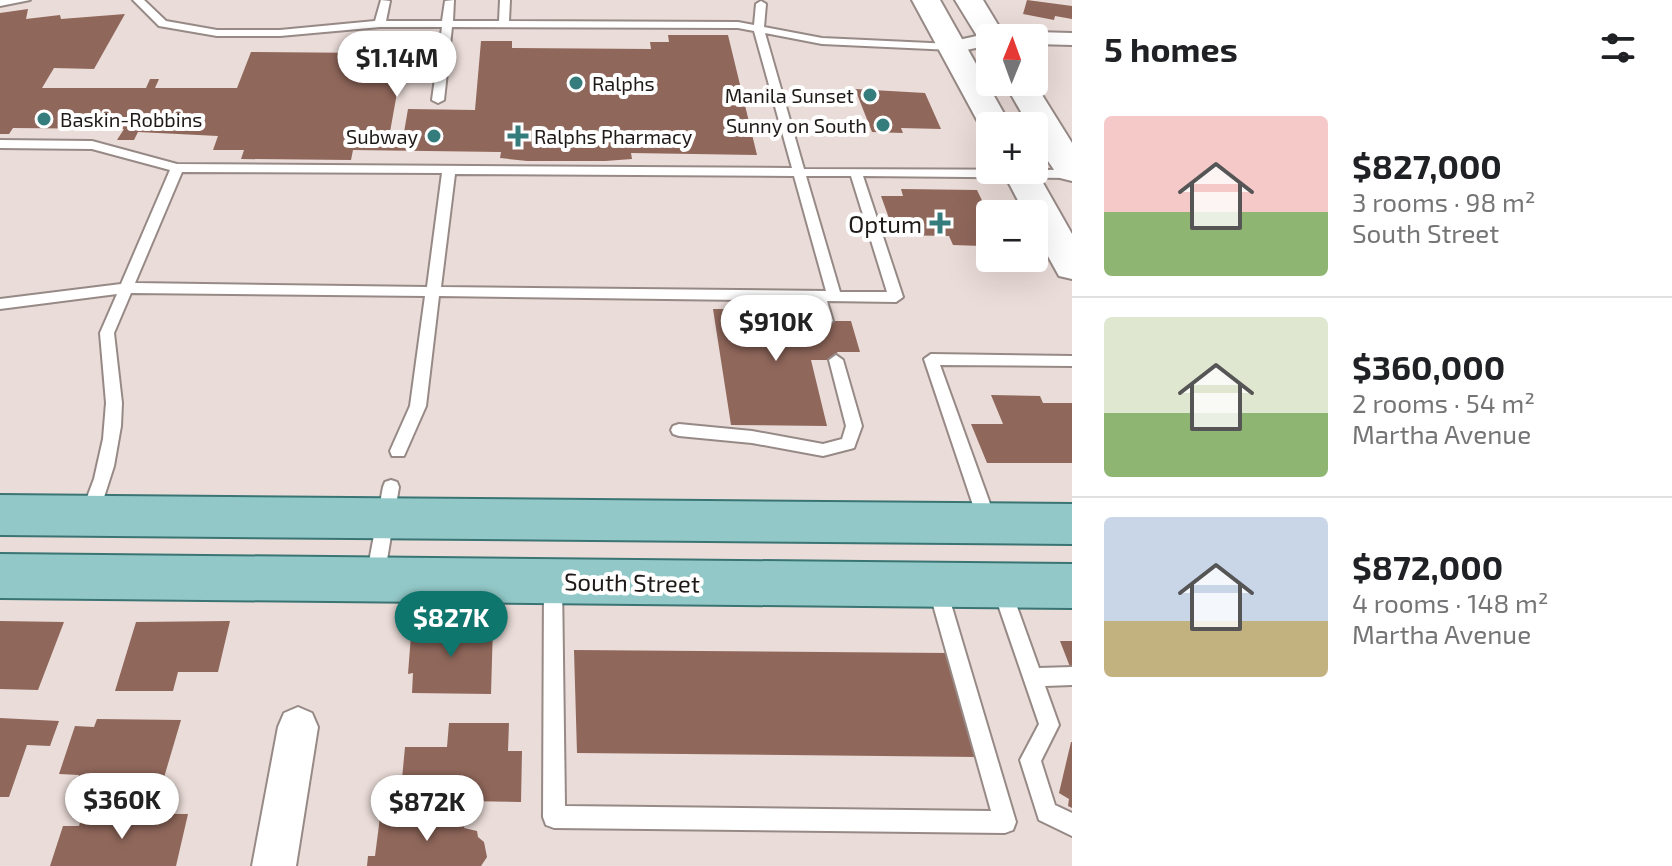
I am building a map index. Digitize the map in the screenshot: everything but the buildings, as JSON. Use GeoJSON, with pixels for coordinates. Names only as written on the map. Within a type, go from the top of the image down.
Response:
{"type":"FeatureCollection","features":[{"type":"Feature","properties":{"kind":"main road"},"geometry":{"type":"LineString","coordinates":[[926,0],[987,112]]}},
{"type":"Feature","properties":{"kind":"main road"},"geometry":{"type":"LineString","coordinates":[[969,0],[983,24]]}},
{"type":"Feature","properties":{"kind":"main road"},"geometry":{"type":"LineString","coordinates":[[1027,96],[1072,172]]}},
{"type":"Feature","properties":{"kind":"main road"},"geometry":{"type":"LineString","coordinates":[[1027,184],[1072,267]]}},
{"type":"Feature","properties":{"kind":"main road"},"geometry":{"type":"LineString","coordinates":[[0,515],[89,516],[388,503],[1072,524]]}},
{"type":"Feature","properties":{"kind":"main road","name":"South Street"},"geometry":{"type":"LineString","coordinates":[[0,576],[1072,586]]}},
{"type":"Feature","properties":{"kind":"street"},"geometry":{"type":"LineString","coordinates":[[1048,38],[1072,39]]}},
{"type":"Feature","properties":{"kind":"street"},"geometry":{"type":"LineString","coordinates":[[952,47],[976,42]]}},
{"type":"Feature","properties":{"kind":"street"},"geometry":{"type":"LineString","coordinates":[[952,47],[976,51]]}},
{"type":"Feature","properties":{"kind":"street"},"geometry":{"type":"LineString","coordinates":[[1048,56],[1072,55]]}},
{"type":"Feature","properties":{"kind":"street"},"geometry":{"type":"LineString","coordinates":[[274,866],[298,727]]}},
{"type":"Feature","properties":{"kind":"lane"},"geometry":{"type":"LineString","coordinates":[[0,3],[25,0]]}},
{"type":"Feature","properties":{"kind":"lane"},"geometry":{"type":"LineString","coordinates":[[140,0],[163,24],[217,33],[280,33],[380,24],[738,25],[822,41],[952,47]]}},
{"type":"Feature","properties":{"kind":"lane"},"geometry":{"type":"LineString","coordinates":[[504,24],[505,0]]}},
{"type":"Feature","properties":{"kind":"lane"},"geometry":{"type":"LineString","coordinates":[[380,24],[385,1]]}},
{"type":"Feature","properties":{"kind":"lane"},"geometry":{"type":"LineString","coordinates":[[438,100],[450,1]]}},
{"type":"Feature","properties":{"kind":"lane"},"geometry":{"type":"LineString","coordinates":[[761,4],[759,29],[799,171],[827,296],[826,321]]}},
{"type":"Feature","properties":{"kind":"lane"},"geometry":{"type":"LineString","coordinates":[[0,144],[92,145],[177,168],[976,171]]}},
{"type":"Feature","properties":{"kind":"lane"},"geometry":{"type":"LineString","coordinates":[[89,516],[102,483],[115,411],[106,352],[107,333],[177,168]]}},
{"type":"Feature","properties":{"kind":"lane"},"geometry":{"type":"LineString","coordinates":[[398,451],[418,406],[449,169]]}},
{"type":"Feature","properties":{"kind":"lane"},"geometry":{"type":"LineString","coordinates":[[0,304],[126,288],[896,297],[855,171]]}},
{"type":"Feature","properties":{"kind":"lane"},"geometry":{"type":"LineString","coordinates":[[1048,172],[1072,172]]}},
{"type":"Feature","properties":{"kind":"lane"},"geometry":{"type":"LineString","coordinates":[[988,523],[931,359],[1072,361]]}},
{"type":"Feature","properties":{"kind":"lane"},"geometry":{"type":"LineString","coordinates":[[679,430],[752,437],[823,450],[848,444],[854,426],[836,360]]}},
{"type":"Feature","properties":{"kind":"lane"},"geometry":{"type":"LineString","coordinates":[[374,579],[388,503]]}},
{"type":"Feature","properties":{"kind":"lane"},"geometry":{"type":"LineString","coordinates":[[553,581],[554,817],[1005,822],[936,584]]}},
{"type":"Feature","properties":{"kind":"lane"},"geometry":{"type":"LineString","coordinates":[[1000,585],[1049,725],[1030,760],[1047,812],[1072,825]]}},
{"type":"Feature","properties":{"kind":"lane"},"geometry":{"type":"LineString","coordinates":[[1033,677],[1072,676]]}},
{"type":"Feature","properties":{"kind":"place","name":"Ralphs"},"geometry":{"type":"Point","coordinates":[576,83]}},
{"type":"Feature","properties":{"kind":"place","name":"Manila Sunset"},"geometry":{"type":"Point","coordinates":[870,95]}},
{"type":"Feature","properties":{"kind":"place","name":"Baskin-Robbins"},"geometry":{"type":"Point","coordinates":[44,119]}},
{"type":"Feature","properties":{"kind":"place","name":"Sunny on South"},"geometry":{"type":"Point","coordinates":[883,125]}},
{"type":"Feature","properties":{"kind":"place","name":"Subway"},"geometry":{"type":"Point","coordinates":[434,136]}},
{"type":"Feature","properties":{"kind":"place","name":"Ralphs Pharmacy"},"geometry":{"type":"Point","coordinates":[518,136]}},
{"type":"Feature","properties":{"kind":"place","name":"Optum"},"geometry":{"type":"Point","coordinates":[940,223]}}]}
